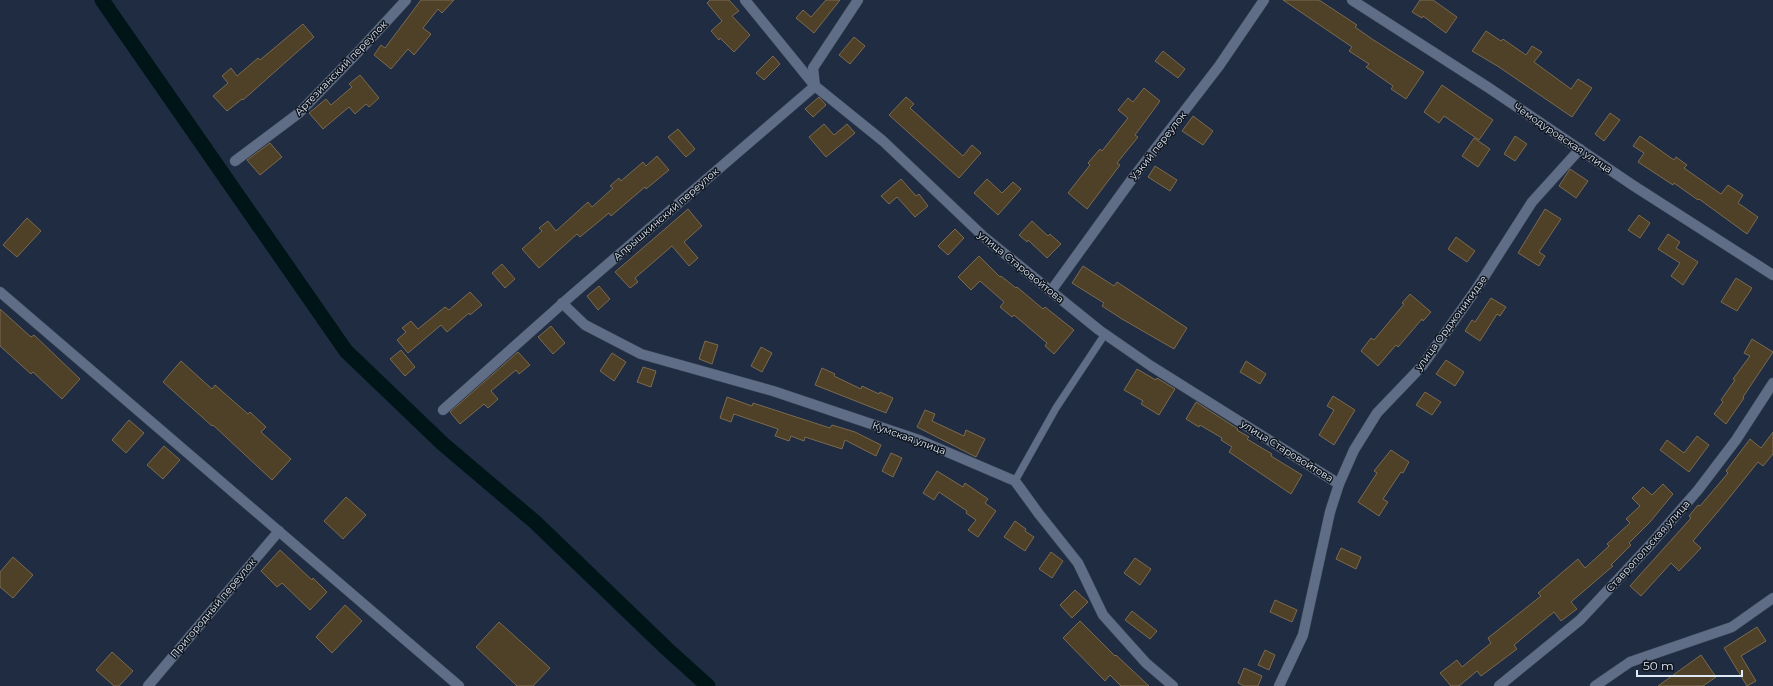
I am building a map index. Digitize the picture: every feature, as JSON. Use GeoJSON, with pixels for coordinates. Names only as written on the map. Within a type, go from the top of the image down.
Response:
{"type":"FeatureCollection","features":[{"type":"Feature","properties":{"kind":"street","name":"Артезианский переулок"},"geometry":{"type":"LineString","coordinates":[[235,161],[299,113],[406,0]]}},
{"type":"Feature","properties":{"kind":"street","name":"улица Старовойтова"},"geometry":{"type":"LineString","coordinates":[[745,0],[815,86],[882,140],[984,237],[1104,334],[1151,366],[1339,484]]}},
{"type":"Feature","properties":{"kind":"street"},"geometry":{"type":"LineString","coordinates":[[815,86],[813,68],[858,0]]}},
{"type":"Feature","properties":{"kind":"street","name":"Узкий переулок"},"geometry":{"type":"LineString","coordinates":[[1051,291],[1132,179],[1219,66],[1264,0]]}},
{"type":"Feature","properties":{"kind":"street","name":"Чемодуровская улица"},"geometry":{"type":"LineString","coordinates":[[1352,0],[1489,88],[1634,186],[1773,275]]}},
{"type":"Feature","properties":{"kind":"street","name":"Апрышкинский переулок"},"geometry":{"type":"LineString","coordinates":[[443,410],[562,303],[815,86]]}},
{"type":"Feature","properties":{"kind":"street","name":"улица Орджоникидзе"},"geometry":{"type":"LineString","coordinates":[[1279,686],[1303,635],[1330,512],[1339,484],[1354,450],[1377,413],[1422,366],[1477,288],[1532,202],[1580,149]]}},
{"type":"Feature","properties":{"kind":"street"},"geometry":{"type":"LineString","coordinates":[[0,292],[459,686]]}},
{"type":"Feature","properties":{"kind":"street","name":"Кумская улица"},"geometry":{"type":"LineString","coordinates":[[562,303],[585,325],[641,354],[773,391],[919,440],[1015,481]]}},
{"type":"Feature","properties":{"kind":"street","name":"Ставропольская улица"},"geometry":{"type":"LineString","coordinates":[[1499,686],[1580,620],[1650,545],[1698,490],[1731,446],[1773,383]]}},
{"type":"Feature","properties":{"kind":"street"},"geometry":{"type":"LineString","coordinates":[[1015,481],[1078,563],[1103,615],[1146,662],[1173,686]]}},
{"type":"Feature","properties":{"kind":"street","name":"Пригородный переулок"},"geometry":{"type":"LineString","coordinates":[[148,686],[279,531]]}},
{"type":"Feature","properties":{"kind":"street"},"geometry":{"type":"LineString","coordinates":[[1595,686],[1630,662],[1732,626],[1773,598]]}},
{"type":"Feature","properties":{"kind":"lane"},"geometry":{"type":"LineString","coordinates":[[1015,481],[1056,408],[1104,334]]}},
{"type":"Feature","properties":{"kind":"building"},"geometry":{"type":"Polygon","coordinates":[[[421,0],[454,0],[442,13],[438,9],[423,28],[431,34],[414,55],[408,49],[391,69],[374,55],[381,45],[385,48],[421,0]]]}},
{"type":"Feature","properties":{"kind":"building"},"geometry":{"type":"Polygon","coordinates":[[[710,0],[729,0],[739,11],[732,16],[750,35],[734,52],[720,38],[719,40],[711,31],[722,21],[707,3],[710,0]]]}},
{"type":"Feature","properties":{"kind":"building"},"geometry":{"type":"Polygon","coordinates":[[[826,0],[840,0],[814,33],[796,18],[803,10],[811,17],[826,0]]]}},
{"type":"Feature","properties":{"kind":"building"},"geometry":{"type":"Polygon","coordinates":[[[1283,0],[1319,0],[1357,25],[1355,27],[1372,39],[1424,72],[1406,99],[1391,89],[1393,86],[1366,67],[1369,64],[1349,51],[1352,47],[1283,0]]]}},
{"type":"Feature","properties":{"kind":"building"},"geometry":{"type":"Polygon","coordinates":[[[1420,0],[1433,0],[1457,17],[1446,33],[1423,16],[1422,18],[1412,12],[1420,0]]]}},
{"type":"Feature","properties":{"kind":"building"},"geometry":{"type":"Polygon","coordinates":[[[303,24],[314,37],[243,100],[242,99],[227,111],[213,96],[228,83],[222,76],[231,68],[237,76],[258,58],[260,60],[303,24]]]}},
{"type":"Feature","properties":{"kind":"building"},"geometry":{"type":"Polygon","coordinates":[[[1486,31],[1501,41],[1503,39],[1526,55],[1532,46],[1542,52],[1534,62],[1571,89],[1578,79],[1592,88],[1572,117],[1499,67],[1472,51],[1486,31]]]}},
{"type":"Feature","properties":{"kind":"building"},"geometry":{"type":"Polygon","coordinates":[[[854,37],[865,46],[850,64],[839,55],[854,37]]]}},
{"type":"Feature","properties":{"kind":"building"},"geometry":{"type":"Polygon","coordinates":[[[1163,51],[1185,69],[1178,78],[1155,61],[1163,51]]]}},
{"type":"Feature","properties":{"kind":"building"},"geometry":{"type":"Polygon","coordinates":[[[773,56],[780,64],[764,80],[756,73],[773,56]]]}},
{"type":"Feature","properties":{"kind":"building"},"geometry":{"type":"Polygon","coordinates":[[[360,75],[379,98],[369,107],[366,104],[355,114],[349,107],[323,129],[309,113],[326,99],[331,105],[352,87],[349,84],[360,75]]]}},
{"type":"Feature","properties":{"kind":"building"},"geometry":{"type":"Polygon","coordinates":[[[1442,85],[1493,120],[1479,140],[1444,116],[1439,123],[1424,112],[1442,85]]]}},
{"type":"Feature","properties":{"kind":"building"},"geometry":{"type":"Polygon","coordinates":[[[1144,88],[1160,101],[1135,135],[1138,137],[1117,163],[1120,165],[1087,209],[1068,193],[1090,165],[1088,163],[1100,149],[1102,151],[1128,118],[1118,110],[1128,98],[1133,102],[1144,88]]]}},
{"type":"Feature","properties":{"kind":"building"},"geometry":{"type":"Polygon","coordinates":[[[819,97],[826,105],[813,117],[805,109],[819,97]]]}},
{"type":"Feature","properties":{"kind":"building"},"geometry":{"type":"Polygon","coordinates":[[[906,97],[914,104],[910,108],[963,156],[972,145],[981,153],[959,178],[889,115],[906,97]]]}},
{"type":"Feature","properties":{"kind":"building"},"geometry":{"type":"Polygon","coordinates":[[[1610,113],[1620,120],[1604,141],[1595,134],[1610,113]]]}},
{"type":"Feature","properties":{"kind":"building"},"geometry":{"type":"Polygon","coordinates":[[[1193,116],[1213,131],[1203,145],[1182,131],[1193,116]]]}},
{"type":"Feature","properties":{"kind":"building"},"geometry":{"type":"Polygon","coordinates":[[[824,124],[834,135],[847,124],[855,133],[826,157],[809,137],[824,124]]]}},
{"type":"Feature","properties":{"kind":"building"},"geometry":{"type":"Polygon","coordinates":[[[678,129],[695,149],[686,157],[668,137],[678,129]]]}},
{"type":"Feature","properties":{"kind":"building"},"geometry":{"type":"Polygon","coordinates":[[[1515,136],[1527,144],[1515,161],[1504,154],[1515,136]]]}},
{"type":"Feature","properties":{"kind":"building"},"geometry":{"type":"Polygon","coordinates":[[[1640,136],[1674,160],[1676,157],[1687,165],[1684,168],[1721,194],[1728,185],[1743,195],[1738,203],[1758,217],[1747,234],[1699,199],[1698,200],[1674,183],[1673,185],[1638,162],[1644,153],[1633,146],[1640,136]]]}},
{"type":"Feature","properties":{"kind":"building"},"geometry":{"type":"Polygon","coordinates":[[[1474,138],[1490,149],[1478,167],[1462,156],[1474,138]]]}},
{"type":"Feature","properties":{"kind":"building"},"geometry":{"type":"Polygon","coordinates":[[[270,143],[282,157],[260,175],[247,160],[270,143]]]}},
{"type":"Feature","properties":{"kind":"building"},"geometry":{"type":"Polygon","coordinates":[[[657,156],[669,170],[646,189],[645,187],[611,216],[609,213],[580,237],[577,234],[539,268],[522,249],[542,231],[539,228],[548,221],[556,231],[588,202],[592,207],[613,188],[610,186],[619,178],[621,181],[643,162],[646,166],[657,156]]]}},
{"type":"Feature","properties":{"kind":"building"},"geometry":{"type":"Polygon","coordinates":[[[1155,166],[1177,180],[1170,191],[1148,177],[1155,166]]]}},
{"type":"Feature","properties":{"kind":"building"},"geometry":{"type":"Polygon","coordinates":[[[1570,169],[1588,181],[1576,198],[1559,186],[1570,169]]]}},
{"type":"Feature","properties":{"kind":"building"},"geometry":{"type":"Polygon","coordinates":[[[901,179],[916,196],[919,194],[928,206],[915,217],[897,197],[889,204],[881,196],[901,179]]]}},
{"type":"Feature","properties":{"kind":"building"},"geometry":{"type":"Polygon","coordinates":[[[987,179],[1002,193],[1013,182],[1021,189],[998,215],[974,193],[987,179]]]}},
{"type":"Feature","properties":{"kind":"building"},"geometry":{"type":"Polygon","coordinates":[[[688,209],[702,226],[684,242],[698,258],[689,266],[672,246],[635,278],[638,282],[630,288],[615,272],[688,209]]]}},
{"type":"Feature","properties":{"kind":"building"},"geometry":{"type":"Polygon","coordinates":[[[1545,209],[1561,219],[1539,252],[1545,256],[1539,266],[1518,253],[1545,209]]]}},
{"type":"Feature","properties":{"kind":"building"},"geometry":{"type":"Polygon","coordinates":[[[1639,215],[1650,223],[1640,238],[1628,230],[1639,215]]]}},
{"type":"Feature","properties":{"kind":"building"},"geometry":{"type":"Polygon","coordinates":[[[27,218],[41,231],[17,257],[3,245],[27,218]]]}},
{"type":"Feature","properties":{"kind":"building"},"geometry":{"type":"Polygon","coordinates":[[[1032,221],[1048,236],[1050,234],[1061,244],[1047,258],[1028,240],[1027,242],[1019,235],[1032,221]]]}},
{"type":"Feature","properties":{"kind":"building"},"geometry":{"type":"Polygon","coordinates":[[[955,229],[964,238],[948,255],[938,246],[955,229]]]}},
{"type":"Feature","properties":{"kind":"building"},"geometry":{"type":"Polygon","coordinates":[[[1668,234],[1680,242],[1676,248],[1698,262],[1683,285],[1671,276],[1680,263],[1658,249],[1668,234]]]}},
{"type":"Feature","properties":{"kind":"building"},"geometry":{"type":"Polygon","coordinates":[[[1456,237],[1475,251],[1467,262],[1448,249],[1456,237]]]}},
{"type":"Feature","properties":{"kind":"building"},"geometry":{"type":"Polygon","coordinates":[[[979,256],[1000,277],[1001,276],[1016,288],[1017,287],[1043,309],[1045,307],[1074,330],[1054,354],[1045,346],[1047,343],[1014,315],[1012,317],[1000,307],[1004,302],[980,281],[971,290],[958,277],[979,256]]]}},
{"type":"Feature","properties":{"kind":"building"},"geometry":{"type":"Polygon","coordinates":[[[502,264],[515,279],[505,288],[492,273],[502,264]]]}},
{"type":"Feature","properties":{"kind":"building"},"geometry":{"type":"Polygon","coordinates":[[[1083,266],[1114,286],[1117,282],[1187,328],[1174,349],[1122,319],[1102,306],[1104,303],[1072,283],[1083,266]]]}},
{"type":"Feature","properties":{"kind":"building"},"geometry":{"type":"Polygon","coordinates":[[[1736,278],[1752,288],[1737,311],[1721,302],[1736,278]]]}},
{"type":"Feature","properties":{"kind":"building"},"geometry":{"type":"Polygon","coordinates":[[[599,286],[610,299],[598,310],[587,296],[599,286]]]}},
{"type":"Feature","properties":{"kind":"building"},"geometry":{"type":"Polygon","coordinates":[[[470,292],[482,305],[470,315],[469,313],[447,332],[441,325],[408,353],[397,340],[406,332],[402,328],[411,321],[418,329],[445,307],[449,310],[470,292]]]}},
{"type":"Feature","properties":{"kind":"building"},"geometry":{"type":"Polygon","coordinates":[[[1410,294],[1431,312],[1423,321],[1422,319],[1398,347],[1396,345],[1378,366],[1361,351],[1371,338],[1374,340],[1404,304],[1402,303],[1410,294]]]}},
{"type":"Feature","properties":{"kind":"building"},"geometry":{"type":"Polygon","coordinates":[[[1491,298],[1506,307],[1500,316],[1497,314],[1480,341],[1465,331],[1472,320],[1475,322],[1491,298]]]}},
{"type":"Feature","properties":{"kind":"building"},"geometry":{"type":"Polygon","coordinates":[[[0,309],[31,337],[34,335],[80,379],[62,399],[33,372],[31,374],[0,346],[0,309]]]}},
{"type":"Feature","properties":{"kind":"building"},"geometry":{"type":"Polygon","coordinates":[[[551,326],[565,343],[553,354],[538,337],[551,326]]]}},
{"type":"Feature","properties":{"kind":"building"},"geometry":{"type":"Polygon","coordinates":[[[1752,339],[1773,352],[1726,424],[1714,414],[1723,402],[1721,400],[1735,380],[1733,379],[1750,356],[1744,353],[1752,339]]]}},
{"type":"Feature","properties":{"kind":"building"},"geometry":{"type":"Polygon","coordinates":[[[705,341],[718,345],[712,364],[699,359],[705,341]]]}},
{"type":"Feature","properties":{"kind":"building"},"geometry":{"type":"Polygon","coordinates":[[[761,347],[772,353],[762,372],[751,366],[761,347]]]}},
{"type":"Feature","properties":{"kind":"building"},"geometry":{"type":"Polygon","coordinates":[[[401,350],[415,367],[405,376],[390,359],[401,350]]]}},
{"type":"Feature","properties":{"kind":"building"},"geometry":{"type":"Polygon","coordinates":[[[518,352],[530,365],[519,374],[516,370],[491,391],[498,399],[488,408],[484,404],[460,424],[450,412],[518,352]]]}},
{"type":"Feature","properties":{"kind":"building"},"geometry":{"type":"Polygon","coordinates":[[[612,353],[626,362],[614,381],[600,371],[612,353]]]}},
{"type":"Feature","properties":{"kind":"building"},"geometry":{"type":"Polygon","coordinates":[[[1446,360],[1464,372],[1455,386],[1436,374],[1446,360]]]}},
{"type":"Feature","properties":{"kind":"building"},"geometry":{"type":"Polygon","coordinates":[[[181,361],[212,389],[215,385],[248,414],[250,412],[266,427],[261,432],[291,459],[272,480],[213,425],[212,426],[163,382],[181,361]]]}},
{"type":"Feature","properties":{"kind":"building"},"geometry":{"type":"Polygon","coordinates":[[[1246,361],[1266,374],[1260,384],[1240,372],[1246,361]]]}},
{"type":"Feature","properties":{"kind":"building"},"geometry":{"type":"Polygon","coordinates":[[[643,367],[656,371],[651,387],[637,382],[643,367]]]}},
{"type":"Feature","properties":{"kind":"building"},"geometry":{"type":"Polygon","coordinates":[[[822,368],[835,374],[834,376],[861,389],[862,386],[879,394],[880,392],[893,398],[886,413],[815,385],[822,368]]]}},
{"type":"Feature","properties":{"kind":"building"},"geometry":{"type":"Polygon","coordinates":[[[1137,369],[1156,380],[1157,378],[1175,389],[1159,415],[1141,404],[1143,401],[1124,390],[1137,369]]]}},
{"type":"Feature","properties":{"kind":"building"},"geometry":{"type":"Polygon","coordinates":[[[1425,392],[1441,402],[1432,415],[1416,405],[1425,392]]]}},
{"type":"Feature","properties":{"kind":"building"},"geometry":{"type":"Polygon","coordinates":[[[1333,396],[1355,410],[1334,445],[1319,435],[1334,410],[1327,406],[1333,396]]]}},
{"type":"Feature","properties":{"kind":"building"},"geometry":{"type":"Polygon","coordinates":[[[727,397],[752,406],[753,403],[830,428],[832,425],[855,432],[881,445],[876,456],[845,440],[842,449],[805,437],[804,441],[791,436],[789,441],[775,436],[778,429],[734,414],[731,422],[720,418],[727,397]]]}},
{"type":"Feature","properties":{"kind":"building"},"geometry":{"type":"Polygon","coordinates":[[[1196,402],[1238,429],[1237,430],[1249,437],[1247,439],[1272,454],[1271,456],[1302,475],[1291,494],[1229,452],[1232,447],[1221,440],[1222,438],[1200,425],[1199,427],[1186,419],[1196,402]]]}},
{"type":"Feature","properties":{"kind":"building"},"geometry":{"type":"Polygon","coordinates":[[[925,410],[935,414],[932,421],[964,436],[966,430],[985,439],[976,457],[917,427],[925,410]]]}},
{"type":"Feature","properties":{"kind":"building"},"geometry":{"type":"Polygon","coordinates":[[[129,420],[144,433],[126,453],[112,440],[129,420]]]}},
{"type":"Feature","properties":{"kind":"building"},"geometry":{"type":"Polygon","coordinates":[[[1773,432],[1773,454],[1763,466],[1758,462],[1693,541],[1701,548],[1679,571],[1671,563],[1641,596],[1630,586],[1691,518],[1689,516],[1698,505],[1700,506],[1728,473],[1726,471],[1750,439],[1761,448],[1773,432]]]}},
{"type":"Feature","properties":{"kind":"building"},"geometry":{"type":"Polygon","coordinates":[[[1697,436],[1709,445],[1689,472],[1660,450],[1667,440],[1684,453],[1697,436]]]}},
{"type":"Feature","properties":{"kind":"building"},"geometry":{"type":"Polygon","coordinates":[[[164,446],[180,460],[163,479],[147,465],[164,446]]]}},
{"type":"Feature","properties":{"kind":"building"},"geometry":{"type":"Polygon","coordinates":[[[1391,450],[1409,462],[1403,473],[1401,472],[1383,499],[1388,502],[1379,516],[1358,502],[1377,473],[1374,471],[1391,450]]]}},
{"type":"Feature","properties":{"kind":"building"},"geometry":{"type":"Polygon","coordinates":[[[891,453],[902,458],[893,477],[882,471],[891,453]]]}},
{"type":"Feature","properties":{"kind":"building"},"geometry":{"type":"Polygon","coordinates":[[[937,471],[963,487],[965,483],[988,499],[985,503],[996,511],[978,537],[968,530],[976,520],[966,513],[967,511],[939,492],[934,500],[923,493],[937,471]]]}},
{"type":"Feature","properties":{"kind":"building"},"geometry":{"type":"Polygon","coordinates":[[[1663,484],[1673,494],[1650,522],[1629,543],[1631,545],[1611,565],[1613,566],[1571,602],[1577,609],[1561,621],[1554,612],[1514,645],[1517,649],[1481,676],[1477,671],[1459,686],[1451,686],[1440,673],[1457,660],[1462,667],[1491,643],[1488,638],[1541,596],[1538,593],[1578,559],[1585,568],[1609,546],[1607,544],[1630,523],[1626,519],[1640,506],[1632,498],[1643,487],[1652,495],[1663,484]]]}},
{"type":"Feature","properties":{"kind":"building"},"geometry":{"type":"Polygon","coordinates":[[[346,497],[366,515],[343,539],[324,521],[346,497]]]}},
{"type":"Feature","properties":{"kind":"building"},"geometry":{"type":"Polygon","coordinates":[[[1015,521],[1026,529],[1025,531],[1034,537],[1025,551],[1004,537],[1015,521]]]}},
{"type":"Feature","properties":{"kind":"building"},"geometry":{"type":"Polygon","coordinates":[[[1341,548],[1361,557],[1356,569],[1336,559],[1341,548]]]}},
{"type":"Feature","properties":{"kind":"building"},"geometry":{"type":"Polygon","coordinates":[[[280,550],[327,592],[310,610],[282,583],[277,587],[261,571],[280,550]]]}},
{"type":"Feature","properties":{"kind":"building"},"geometry":{"type":"Polygon","coordinates":[[[1051,552],[1063,561],[1052,578],[1039,569],[1051,552]]]}},
{"type":"Feature","properties":{"kind":"building"},"geometry":{"type":"Polygon","coordinates":[[[13,557],[33,575],[13,598],[0,587],[0,572],[13,557]]]}},
{"type":"Feature","properties":{"kind":"building"},"geometry":{"type":"Polygon","coordinates":[[[1135,558],[1151,569],[1140,585],[1124,573],[1135,558]]]}},
{"type":"Feature","properties":{"kind":"building"},"geometry":{"type":"Polygon","coordinates":[[[1075,590],[1088,602],[1072,618],[1060,605],[1075,590]]]}},
{"type":"Feature","properties":{"kind":"building"},"geometry":{"type":"Polygon","coordinates":[[[1275,600],[1297,610],[1292,622],[1270,612],[1275,600]]]}},
{"type":"Feature","properties":{"kind":"building"},"geometry":{"type":"Polygon","coordinates":[[[345,605],[362,621],[332,653],[316,637],[345,605]]]}},
{"type":"Feature","properties":{"kind":"building"},"geometry":{"type":"Polygon","coordinates":[[[1132,611],[1157,631],[1150,639],[1125,620],[1132,611]]]}},
{"type":"Feature","properties":{"kind":"building"},"geometry":{"type":"Polygon","coordinates":[[[1080,621],[1115,656],[1116,655],[1149,686],[1121,686],[1110,675],[1105,681],[1063,638],[1080,621]]]}},
{"type":"Feature","properties":{"kind":"building"},"geometry":{"type":"Polygon","coordinates":[[[499,622],[550,668],[533,686],[517,686],[476,647],[499,622]]]}},
{"type":"Feature","properties":{"kind":"building"},"geometry":{"type":"Polygon","coordinates":[[[1757,627],[1766,641],[1741,656],[1756,681],[1747,686],[1724,648],[1757,627]]]}},
{"type":"Feature","properties":{"kind":"building"},"geometry":{"type":"Polygon","coordinates":[[[1265,650],[1275,655],[1269,670],[1258,665],[1265,650]]]}},
{"type":"Feature","properties":{"kind":"building"},"geometry":{"type":"Polygon","coordinates":[[[112,652],[133,671],[119,686],[114,686],[96,670],[112,652]]]}},
{"type":"Feature","properties":{"kind":"building"},"geometry":{"type":"Polygon","coordinates":[[[1701,655],[1716,677],[1703,686],[1658,686],[1701,655]]]}},
{"type":"Feature","properties":{"kind":"building"},"geometry":{"type":"Polygon","coordinates":[[[1244,668],[1262,676],[1258,686],[1244,686],[1238,683],[1244,668]]]}},
{"type":"Feature","properties":{"kind":"waterway"},"geometry":{"type":"LineString","coordinates":[[102,0],[346,351],[443,444],[535,522],[666,648],[708,686]]}}]}
